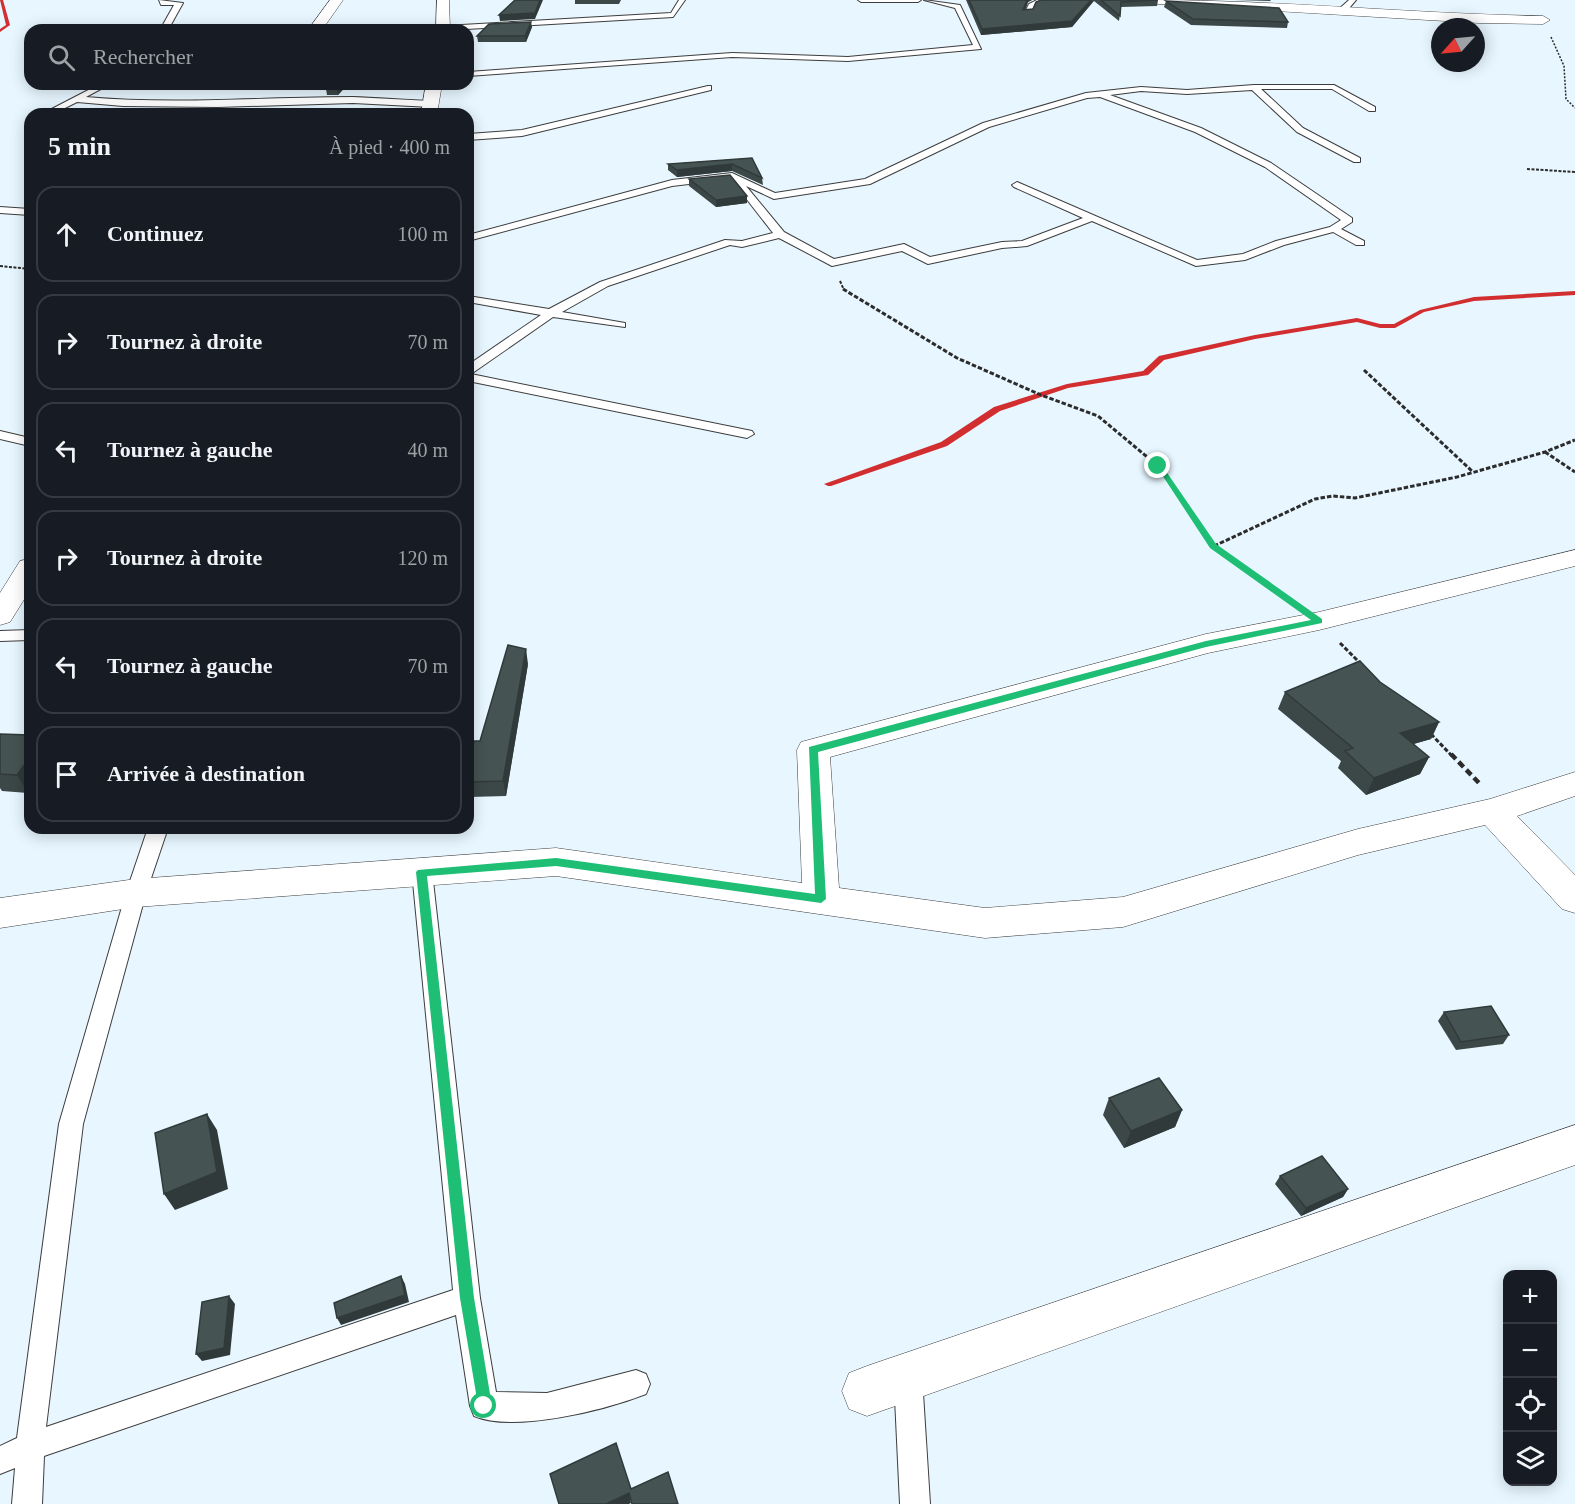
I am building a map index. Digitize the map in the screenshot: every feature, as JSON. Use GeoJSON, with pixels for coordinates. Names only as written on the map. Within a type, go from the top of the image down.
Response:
{"type":"FeatureCollection","features":[{"type":"Feature","properties":{"kind":"street"},"geometry":{"type":"LineString","coordinates":[[319,24],[337,0]]}},
{"type":"Feature","properties":{"kind":"street"},"geometry":{"type":"LineString","coordinates":[[443,0],[443,24]]}},
{"type":"Feature","properties":{"kind":"street"},"geometry":{"type":"LineString","coordinates":[[1161,0],[1479,19],[1543,20]]}},
{"type":"Feature","properties":{"kind":"street"},"geometry":{"type":"LineString","coordinates":[[430,108],[433,90]]}},
{"type":"Feature","properties":{"kind":"street"},"geometry":{"type":"LineString","coordinates":[[821,899],[813,750],[1206,644],[1319,621],[1575,558]]}},
{"type":"Feature","properties":{"kind":"street"},"geometry":{"type":"LineString","coordinates":[[0,616],[24,577]]}},
{"type":"Feature","properties":{"kind":"street"},"geometry":{"type":"LineString","coordinates":[[0,913],[135,893],[556,862],[985,922],[1123,912],[1358,842],[1497,809],[1575,784]]}},
{"type":"Feature","properties":{"kind":"street"},"geometry":{"type":"LineString","coordinates":[[1497,809],[1575,899]]}},
{"type":"Feature","properties":{"kind":"street"},"geometry":{"type":"LineString","coordinates":[[888,1384],[1575,1144]]}},
{"type":"Feature","properties":{"kind":"lane"},"geometry":{"type":"LineString","coordinates":[[162,0],[163,4],[179,3],[167,24]]}},
{"type":"Feature","properties":{"kind":"lane"},"geometry":{"type":"LineString","coordinates":[[474,27],[673,15],[681,0]]}},
{"type":"Feature","properties":{"kind":"lane"},"geometry":{"type":"LineString","coordinates":[[861,0],[918,0]]}},
{"type":"Feature","properties":{"kind":"lane"},"geometry":{"type":"LineString","coordinates":[[474,74],[732,55],[848,59],[978,47],[958,6],[927,0]]}},
{"type":"Feature","properties":{"kind":"lane"},"geometry":{"type":"LineString","coordinates":[[1027,12],[1031,5],[1042,0]]}},
{"type":"Feature","properties":{"kind":"lane"},"geometry":{"type":"LineString","coordinates":[[1342,11],[1353,0]]}},
{"type":"Feature","properties":{"kind":"lane"},"geometry":{"type":"LineString","coordinates":[[1254,87],[1300,130],[1357,160]]}},
{"type":"Feature","properties":{"kind":"lane"},"geometry":{"type":"LineString","coordinates":[[474,236],[538,217],[672,183],[732,176],[774,196],[867,182],[986,125],[1099,94],[1141,89],[1187,92],[1254,87],[1334,87],[1372,109]]}},
{"type":"Feature","properties":{"kind":"lane"},"geometry":{"type":"LineString","coordinates":[[474,137],[522,133],[708,88]]}},
{"type":"Feature","properties":{"kind":"lane"},"geometry":{"type":"LineString","coordinates":[[58,108],[94,90]]}},
{"type":"Feature","properties":{"kind":"lane"},"geometry":{"type":"LineString","coordinates":[[1017,184],[1196,263],[1245,257],[1280,243],[1334,229],[1348,220],[1268,165],[1198,129],[1099,94]]}},
{"type":"Feature","properties":{"kind":"lane"},"geometry":{"type":"LineString","coordinates":[[76,99],[123,103],[218,105],[353,100],[421,108]]}},
{"type":"Feature","properties":{"kind":"lane"},"geometry":{"type":"LineString","coordinates":[[292,108],[294,102]]}},
{"type":"Feature","properties":{"kind":"lane"},"geometry":{"type":"LineString","coordinates":[[732,176],[780,234],[832,264],[904,248],[928,261],[1002,245],[1023,244],[1092,218]]}},
{"type":"Feature","properties":{"kind":"lane"},"geometry":{"type":"LineString","coordinates":[[0,209],[24,211]]}},
{"type":"Feature","properties":{"kind":"lane"},"geometry":{"type":"LineString","coordinates":[[1334,229],[1360,243]]}},
{"type":"Feature","properties":{"kind":"lane"},"geometry":{"type":"LineString","coordinates":[[474,367],[551,313],[604,284],[729,242],[742,244],[780,234]]}},
{"type":"Feature","properties":{"kind":"lane"},"geometry":{"type":"LineString","coordinates":[[474,300],[621,325]]}},
{"type":"Feature","properties":{"kind":"lane"},"geometry":{"type":"LineString","coordinates":[[474,378],[747,434]]}},
{"type":"Feature","properties":{"kind":"lane"},"geometry":{"type":"LineString","coordinates":[[0,435],[24,441]]}},
{"type":"Feature","properties":{"kind":"lane"},"geometry":{"type":"LineString","coordinates":[[0,636],[24,635]]}},
{"type":"Feature","properties":{"kind":"lane"},"geometry":{"type":"LineString","coordinates":[[27,1504],[30,1447],[71,1124],[135,893],[156,834]]}},
{"type":"Feature","properties":{"kind":"lane"},"geometry":{"type":"LineString","coordinates":[[422,872],[467,1298],[484,1406],[547,1407],[636,1384]]}},
{"type":"Feature","properties":{"kind":"lane"},"geometry":{"type":"LineString","coordinates":[[0,1460],[30,1447],[467,1298]]}},
{"type":"Feature","properties":{"kind":"lane"},"geometry":{"type":"LineString","coordinates":[[888,1384],[915,1504]]}},
{"type":"Feature","properties":{"kind":"path"},"geometry":{"type":"LineString","coordinates":[[1543,20],[1564,66],[1566,99],[1575,108]]}},
{"type":"Feature","properties":{"kind":"path"},"geometry":{"type":"LineString","coordinates":[[1527,169],[1575,172]]}},
{"type":"Feature","properties":{"kind":"path"},"geometry":{"type":"LineString","coordinates":[[832,264],[844,291],[957,358],[1041,395],[1098,416],[1158,466],[1213,546],[1319,621],[1369,672]]}},
{"type":"Feature","properties":{"kind":"path"},"geometry":{"type":"LineString","coordinates":[[0,266],[24,268]]}},
{"type":"Feature","properties":{"kind":"path"},"geometry":{"type":"LineString","coordinates":[[1364,370],[1474,472]]}},
{"type":"Feature","properties":{"kind":"path"},"geometry":{"type":"LineString","coordinates":[[1213,546],[1315,499],[1333,496],[1355,498],[1474,472],[1545,452],[1575,440]]}},
{"type":"Feature","properties":{"kind":"path"},"geometry":{"type":"LineString","coordinates":[[1545,452],[1575,472]]}},
{"type":"Feature","properties":{"kind":"path"},"geometry":{"type":"LineString","coordinates":[[1428,731],[1497,809]]}},
{"type":"Feature","properties":{"kind":"building"},"geometry":{"type":"Polygon","coordinates":[[[515,0],[540,0],[535,13],[499,15],[515,0]]]}},
{"type":"Feature","properties":{"kind":"building"},"geometry":{"type":"Polygon","coordinates":[[[969,0],[1027,0],[1023,10],[1033,9],[1036,2],[1041,0],[1091,0],[1072,21],[982,29],[969,0]]]}},
{"type":"Feature","properties":{"kind":"building"},"geometry":{"type":"Polygon","coordinates":[[[1101,0],[1158,0],[1121,2],[1120,16],[1101,0]]]}},
{"type":"Feature","properties":{"kind":"building"},"geometry":{"type":"Polygon","coordinates":[[[1166,1],[1279,8],[1288,22],[1193,19],[1166,1]]]}},
{"type":"Feature","properties":{"kind":"building"},"geometry":{"type":"Polygon","coordinates":[[[531,22],[525,36],[477,36],[489,24],[531,22]]]}},
{"type":"Feature","properties":{"kind":"building"},"geometry":{"type":"Polygon","coordinates":[[[752,158],[762,178],[732,164],[677,170],[668,164],[752,158]]]}},
{"type":"Feature","properties":{"kind":"building"},"geometry":{"type":"Polygon","coordinates":[[[730,175],[747,196],[716,200],[689,179],[730,175]]]}},
{"type":"Feature","properties":{"kind":"building"},"geometry":{"type":"Polygon","coordinates":[[[508,645],[526,649],[503,781],[474,782],[474,741],[480,741],[508,645]]]}},
{"type":"Feature","properties":{"kind":"building"},"geometry":{"type":"Polygon","coordinates":[[[1360,661],[1380,682],[1439,722],[1400,733],[1429,757],[1374,778],[1345,751],[1353,748],[1285,692],[1360,661]]]}},
{"type":"Feature","properties":{"kind":"building"},"geometry":{"type":"Polygon","coordinates":[[[0,734],[24,735],[24,765],[17,775],[0,774],[0,734]]]}},
{"type":"Feature","properties":{"kind":"building"},"geometry":{"type":"Polygon","coordinates":[[[1491,1006],[1509,1035],[1461,1042],[1444,1012],[1491,1006]]]}},
{"type":"Feature","properties":{"kind":"building"},"geometry":{"type":"Polygon","coordinates":[[[1159,1078],[1182,1110],[1131,1131],[1109,1098],[1159,1078]]]}},
{"type":"Feature","properties":{"kind":"building"},"geometry":{"type":"Polygon","coordinates":[[[207,1114],[217,1172],[164,1194],[155,1133],[207,1114]]]}},
{"type":"Feature","properties":{"kind":"building"},"geometry":{"type":"Polygon","coordinates":[[[1322,1156],[1348,1189],[1306,1208],[1280,1176],[1322,1156]]]}},
{"type":"Feature","properties":{"kind":"building"},"geometry":{"type":"Polygon","coordinates":[[[401,1276],[405,1295],[337,1318],[334,1303],[401,1276]]]}},
{"type":"Feature","properties":{"kind":"building"},"geometry":{"type":"Polygon","coordinates":[[[229,1296],[224,1348],[196,1354],[202,1302],[229,1296]]]}},
{"type":"Feature","properties":{"kind":"building"},"geometry":{"type":"Polygon","coordinates":[[[616,1443],[631,1489],[668,1472],[678,1504],[632,1504],[629,1493],[606,1504],[559,1504],[550,1474],[616,1443]]]}},
{"type":"Feature","properties":{"kind":"waterway"},"geometry":{"type":"LineString","coordinates":[[0,31],[8,25],[1,0]]}},
{"type":"Feature","properties":{"kind":"waterway"},"geometry":{"type":"LineString","coordinates":[[828,484],[944,444],[997,409],[1067,386],[1145,373],[1162,358],[1255,337],[1357,320],[1380,326],[1395,326],[1422,311],[1474,299],[1575,293]]}},
{"type":"Feature","properties":{"kind":"route"},"geometry":{"type":"LineString","coordinates":[[484,1406],[467,1298],[422,872],[556,862],[821,899],[813,750],[1206,644],[1319,621],[1213,546],[1158,466]]}}]}
